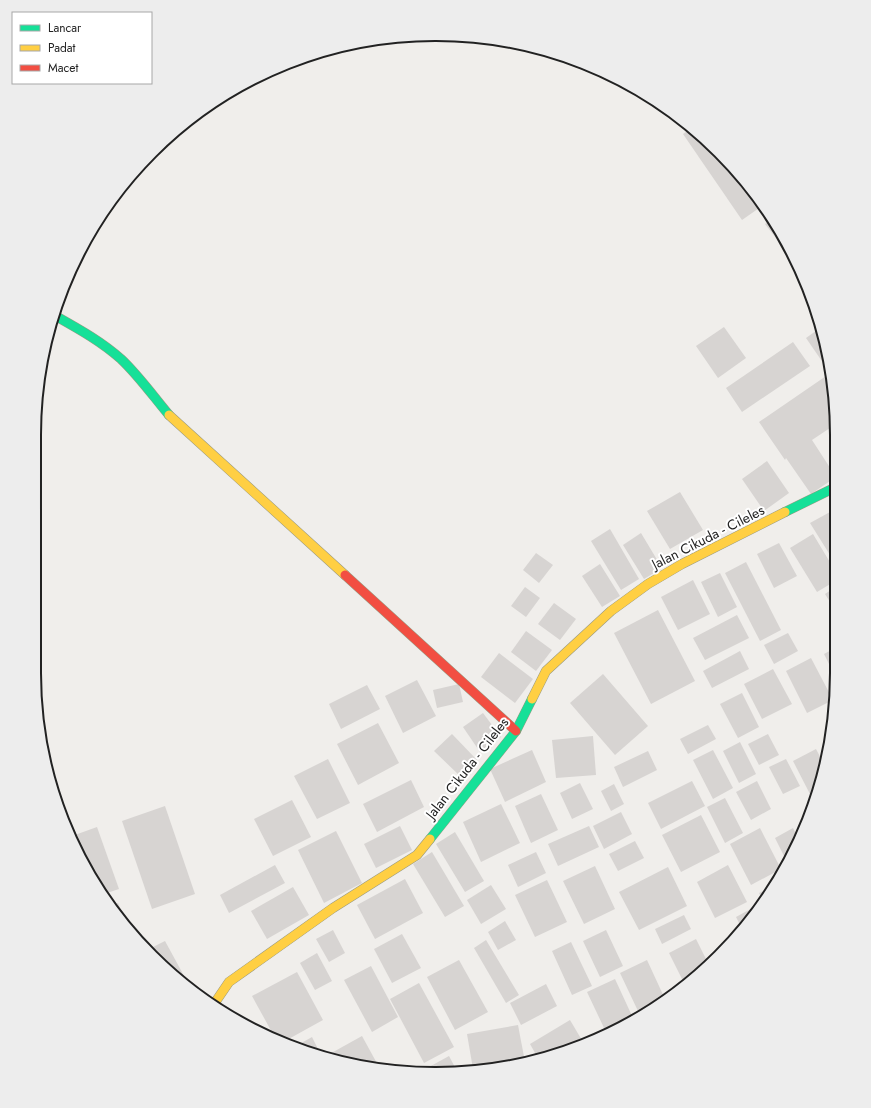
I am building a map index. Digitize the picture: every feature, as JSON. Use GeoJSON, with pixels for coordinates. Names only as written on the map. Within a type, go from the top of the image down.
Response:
{"type":"FeatureCollection","features":[{"type":"Feature","properties":{"kind":"street"},"geometry":{"type":"LineString","coordinates":[[59,318],[111,350],[142,381],[158,403],[173,419],[516,731]]}},
{"type":"Feature","properties":{"kind":"street","name":"Jalan Cikuda - Cileles"},"geometry":{"type":"LineString","coordinates":[[216,1001],[229,982],[333,908],[417,855],[516,731],[546,671],[611,611],[648,584],[682,564],[830,490]]}},
{"type":"Feature","properties":{"kind":"building"},"geometry":{"type":"Polygon","coordinates":[[[687,132],[696,139],[732,175],[758,209],[742,220],[683,134],[687,132]]]}},
{"type":"Feature","properties":{"kind":"building"},"geometry":{"type":"Polygon","coordinates":[[[768,222],[779,242],[765,224],[768,222]]]}},
{"type":"Feature","properties":{"kind":"building"},"geometry":{"type":"Polygon","coordinates":[[[724,327],[746,358],[718,378],[696,346],[724,327]]]}},
{"type":"Feature","properties":{"kind":"building"},"geometry":{"type":"Polygon","coordinates":[[[816,331],[823,362],[806,338],[816,331]]]}},
{"type":"Feature","properties":{"kind":"building"},"geometry":{"type":"Polygon","coordinates":[[[793,342],[810,366],[742,412],[726,388],[793,342]]]}},
{"type":"Feature","properties":{"kind":"building"},"geometry":{"type":"Polygon","coordinates":[[[825,376],[830,428],[812,440],[830,468],[830,481],[811,494],[759,422],[825,376]]]}},
{"type":"Feature","properties":{"kind":"building"},"geometry":{"type":"Polygon","coordinates":[[[767,461],[789,493],[764,511],[742,479],[767,461]]]}},
{"type":"Feature","properties":{"kind":"building"},"geometry":{"type":"Polygon","coordinates":[[[680,492],[703,530],[670,549],[647,511],[680,492]]]}},
{"type":"Feature","properties":{"kind":"building"},"geometry":{"type":"Polygon","coordinates":[[[830,512],[830,555],[810,523],[830,512]]]}},
{"type":"Feature","properties":{"kind":"building"},"geometry":{"type":"Polygon","coordinates":[[[610,529],[639,579],[621,590],[591,541],[610,529]]]}},
{"type":"Feature","properties":{"kind":"building"},"geometry":{"type":"Polygon","coordinates":[[[641,533],[662,568],[644,579],[623,545],[641,533]]]}},
{"type":"Feature","properties":{"kind":"building"},"geometry":{"type":"Polygon","coordinates":[[[813,534],[830,562],[830,584],[817,592],[790,548],[813,534]]]}},
{"type":"Feature","properties":{"kind":"building"},"geometry":{"type":"Polygon","coordinates":[[[779,543],[797,576],[774,588],[757,554],[779,543]]]}},
{"type":"Feature","properties":{"kind":"building"},"geometry":{"type":"Polygon","coordinates":[[[536,553],[553,565],[539,583],[523,570],[536,553]]]}},
{"type":"Feature","properties":{"kind":"building"},"geometry":{"type":"Polygon","coordinates":[[[746,562],[781,630],[760,641],[725,573],[746,562]]]}},
{"type":"Feature","properties":{"kind":"building"},"geometry":{"type":"Polygon","coordinates":[[[600,564],[620,596],[602,607],[582,576],[600,564]]]}},
{"type":"Feature","properties":{"kind":"building"},"geometry":{"type":"Polygon","coordinates":[[[720,573],[737,607],[718,617],[701,582],[720,573]]]}},
{"type":"Feature","properties":{"kind":"building"},"geometry":{"type":"Polygon","coordinates":[[[693,580],[710,614],[678,630],[661,597],[693,580]]]}},
{"type":"Feature","properties":{"kind":"building"},"geometry":{"type":"Polygon","coordinates":[[[525,587],[540,598],[526,617],[511,606],[525,587]]]}},
{"type":"Feature","properties":{"kind":"building"},"geometry":{"type":"Polygon","coordinates":[[[830,591],[830,602],[825,594],[830,591]]]}},
{"type":"Feature","properties":{"kind":"building"},"geometry":{"type":"Polygon","coordinates":[[[554,603],[576,619],[560,640],[538,624],[554,603]]]}},
{"type":"Feature","properties":{"kind":"building"},"geometry":{"type":"Polygon","coordinates":[[[658,610],[695,681],[651,704],[614,633],[658,610]]]}},
{"type":"Feature","properties":{"kind":"building"},"geometry":{"type":"Polygon","coordinates":[[[737,615],[749,638],[705,660],[693,638],[737,615]]]}},
{"type":"Feature","properties":{"kind":"building"},"geometry":{"type":"Polygon","coordinates":[[[526,631],[552,650],[536,671],[511,652],[526,631]]]}},
{"type":"Feature","properties":{"kind":"building"},"geometry":{"type":"Polygon","coordinates":[[[788,633],[798,651],[774,664],[764,645],[788,633]]]}},
{"type":"Feature","properties":{"kind":"building"},"geometry":{"type":"Polygon","coordinates":[[[740,651],[749,669],[712,688],[703,671],[740,651]]]}},
{"type":"Feature","properties":{"kind":"building"},"geometry":{"type":"Polygon","coordinates":[[[830,651],[830,666],[824,654],[830,651]]]}},
{"type":"Feature","properties":{"kind":"building"},"geometry":{"type":"Polygon","coordinates":[[[499,653],[533,679],[515,703],[481,677],[499,653]]]}},
{"type":"Feature","properties":{"kind":"building"},"geometry":{"type":"Polygon","coordinates":[[[811,658],[829,693],[829,702],[807,713],[786,671],[811,658]]]}},
{"type":"Feature","properties":{"kind":"building"},"geometry":{"type":"Polygon","coordinates":[[[773,669],[792,704],[762,719],[744,684],[773,669]]]}},
{"type":"Feature","properties":{"kind":"building"},"geometry":{"type":"Polygon","coordinates":[[[603,674],[648,726],[615,755],[570,703],[603,674]]]}},
{"type":"Feature","properties":{"kind":"building"},"geometry":{"type":"Polygon","coordinates":[[[417,680],[436,716],[403,733],[385,696],[417,680]]]}},
{"type":"Feature","properties":{"kind":"building"},"geometry":{"type":"Polygon","coordinates":[[[459,684],[463,702],[437,708],[433,690],[459,684]]]}},
{"type":"Feature","properties":{"kind":"building"},"geometry":{"type":"Polygon","coordinates":[[[367,685],[380,709],[341,729],[329,704],[367,685]]]}},
{"type":"Feature","properties":{"kind":"building"},"geometry":{"type":"Polygon","coordinates":[[[742,693],[759,727],[738,738],[720,704],[742,693]]]}},
{"type":"Feature","properties":{"kind":"building"},"geometry":{"type":"Polygon","coordinates":[[[483,713],[501,737],[480,752],[463,727],[483,713]]]}},
{"type":"Feature","properties":{"kind":"building"},"geometry":{"type":"Polygon","coordinates":[[[378,723],[399,763],[358,785],[337,744],[378,723]]]}},
{"type":"Feature","properties":{"kind":"building"},"geometry":{"type":"Polygon","coordinates":[[[708,725],[716,739],[688,754],[680,739],[708,725]]]}},
{"type":"Feature","properties":{"kind":"building"},"geometry":{"type":"Polygon","coordinates":[[[452,734],[477,760],[461,777],[434,751],[452,734]]]}},
{"type":"Feature","properties":{"kind":"building"},"geometry":{"type":"Polygon","coordinates":[[[768,734],[779,755],[759,765],[748,744],[768,734]]]}},
{"type":"Feature","properties":{"kind":"building"},"geometry":{"type":"Polygon","coordinates":[[[593,736],[596,775],[556,778],[552,740],[593,736]]]}},
{"type":"Feature","properties":{"kind":"building"},"geometry":{"type":"Polygon","coordinates":[[[740,742],[756,774],[739,783],[723,751],[740,742]]]}},
{"type":"Feature","properties":{"kind":"building"},"geometry":{"type":"Polygon","coordinates":[[[816,749],[820,757],[817,775],[810,795],[793,761],[816,749]]]}},
{"type":"Feature","properties":{"kind":"building"},"geometry":{"type":"Polygon","coordinates":[[[532,750],[546,782],[505,802],[490,769],[532,750]]]}},
{"type":"Feature","properties":{"kind":"building"},"geometry":{"type":"Polygon","coordinates":[[[713,750],[733,788],[713,799],[693,760],[713,750]]]}},
{"type":"Feature","properties":{"kind":"building"},"geometry":{"type":"Polygon","coordinates":[[[648,751],[657,770],[623,787],[614,767],[648,751]]]}},
{"type":"Feature","properties":{"kind":"building"},"geometry":{"type":"Polygon","coordinates":[[[328,759],[350,803],[317,819],[294,776],[328,759]]]}},
{"type":"Feature","properties":{"kind":"building"},"geometry":{"type":"Polygon","coordinates":[[[786,759],[800,786],[783,794],[769,767],[786,759]]]}},
{"type":"Feature","properties":{"kind":"building"},"geometry":{"type":"Polygon","coordinates":[[[411,780],[424,807],[377,832],[363,804],[411,780]]]}},
{"type":"Feature","properties":{"kind":"building"},"geometry":{"type":"Polygon","coordinates":[[[692,781],[705,806],[661,829],[648,803],[692,781]]]}},
{"type":"Feature","properties":{"kind":"building"},"geometry":{"type":"Polygon","coordinates":[[[757,781],[771,809],[751,820],[736,792],[757,781]]]}},
{"type":"Feature","properties":{"kind":"building"},"geometry":{"type":"Polygon","coordinates":[[[580,783],[593,809],[572,819],[560,793],[580,783]]]}},
{"type":"Feature","properties":{"kind":"building"},"geometry":{"type":"Polygon","coordinates":[[[614,784],[624,804],[611,811],[601,791],[614,784]]]}},
{"type":"Feature","properties":{"kind":"building"},"geometry":{"type":"Polygon","coordinates":[[[541,794],[558,830],[531,843],[515,806],[541,794]]]}},
{"type":"Feature","properties":{"kind":"building"},"geometry":{"type":"Polygon","coordinates":[[[725,798],[743,833],[725,843],[707,807],[725,798]]]}},
{"type":"Feature","properties":{"kind":"building"},"geometry":{"type":"Polygon","coordinates":[[[292,800],[311,837],[273,856],[254,819],[292,800]]]}},
{"type":"Feature","properties":{"kind":"building"},"geometry":{"type":"Polygon","coordinates":[[[501,804],[520,843],[481,862],[463,822],[501,804]]]}},
{"type":"Feature","properties":{"kind":"building"},"geometry":{"type":"Polygon","coordinates":[[[165,806],[195,894],[152,909],[122,821],[165,806]]]}},
{"type":"Feature","properties":{"kind":"building"},"geometry":{"type":"Polygon","coordinates":[[[621,812],[632,834],[604,849],[593,826],[621,812]]]}},
{"type":"Feature","properties":{"kind":"building"},"geometry":{"type":"Polygon","coordinates":[[[701,815],[720,852],[681,872],[662,835],[701,815]]]}},
{"type":"Feature","properties":{"kind":"building"},"geometry":{"type":"Polygon","coordinates":[[[400,826],[412,850],[376,868],[364,844],[400,826]]]}},
{"type":"Feature","properties":{"kind":"building"},"geometry":{"type":"Polygon","coordinates":[[[589,826],[599,847],[558,866],[548,844],[589,826]]]}},
{"type":"Feature","properties":{"kind":"building"},"geometry":{"type":"Polygon","coordinates":[[[97,827],[119,889],[108,893],[76,834],[97,827]]]}},
{"type":"Feature","properties":{"kind":"building"},"geometry":{"type":"Polygon","coordinates":[[[760,828],[779,866],[776,872],[751,885],[730,844],[760,828]]]}},
{"type":"Feature","properties":{"kind":"building"},"geometry":{"type":"Polygon","coordinates":[[[793,828],[795,833],[784,856],[775,838],[793,828]]]}},
{"type":"Feature","properties":{"kind":"building"},"geometry":{"type":"Polygon","coordinates":[[[336,831],[362,883],[324,903],[298,850],[336,831]]]}},
{"type":"Feature","properties":{"kind":"building"},"geometry":{"type":"Polygon","coordinates":[[[455,832],[484,881],[465,892],[436,844],[455,832]]]}},
{"type":"Feature","properties":{"kind":"building"},"geometry":{"type":"Polygon","coordinates":[[[635,841],[644,858],[618,871],[609,854],[635,841]]]}},
{"type":"Feature","properties":{"kind":"building"},"geometry":{"type":"Polygon","coordinates":[[[432,852],[464,906],[445,917],[413,864],[432,852]]]}},
{"type":"Feature","properties":{"kind":"building"},"geometry":{"type":"Polygon","coordinates":[[[536,852],[546,873],[518,887],[508,865],[536,852]]]}},
{"type":"Feature","properties":{"kind":"building"},"geometry":{"type":"Polygon","coordinates":[[[275,865],[285,883],[229,913],[220,895],[275,865]]]}},
{"type":"Feature","properties":{"kind":"building"},"geometry":{"type":"Polygon","coordinates":[[[728,865],[747,902],[715,918],[697,882],[728,865]]]}},
{"type":"Feature","properties":{"kind":"building"},"geometry":{"type":"Polygon","coordinates":[[[595,866],[615,909],[584,924],[563,881],[595,866]]]}},
{"type":"Feature","properties":{"kind":"building"},"geometry":{"type":"Polygon","coordinates":[[[668,867],[687,906],[639,930],[619,892],[668,867]]]}},
{"type":"Feature","properties":{"kind":"building"},"geometry":{"type":"Polygon","coordinates":[[[405,879],[423,913],[375,939],[357,905],[405,879]]]}},
{"type":"Feature","properties":{"kind":"building"},"geometry":{"type":"Polygon","coordinates":[[[547,880],[567,922],[535,937],[515,895],[547,880]]]}},
{"type":"Feature","properties":{"kind":"building"},"geometry":{"type":"Polygon","coordinates":[[[491,885],[506,909],[481,924],[467,900],[491,885]]]}},
{"type":"Feature","properties":{"kind":"building"},"geometry":{"type":"Polygon","coordinates":[[[293,887],[309,915],[267,939],[251,911],[293,887]]]}},
{"type":"Feature","properties":{"kind":"building"},"geometry":{"type":"Polygon","coordinates":[[[765,890],[761,896],[759,893],[765,890]]]}},
{"type":"Feature","properties":{"kind":"building"},"geometry":{"type":"Polygon","coordinates":[[[118,903],[122,912],[116,904],[118,903]]]}},
{"type":"Feature","properties":{"kind":"building"},"geometry":{"type":"Polygon","coordinates":[[[751,909],[739,924],[736,917],[751,909]]]}},
{"type":"Feature","properties":{"kind":"building"},"geometry":{"type":"Polygon","coordinates":[[[684,915],[691,929],[662,944],[655,929],[684,915]]]}},
{"type":"Feature","properties":{"kind":"building"},"geometry":{"type":"Polygon","coordinates":[[[505,921],[516,940],[498,950],[488,932],[505,921]]]}},
{"type":"Feature","properties":{"kind":"building"},"geometry":{"type":"Polygon","coordinates":[[[333,930],[345,953],[329,962],[316,939],[333,930]]]}},
{"type":"Feature","properties":{"kind":"building"},"geometry":{"type":"Polygon","coordinates":[[[606,930],[623,966],[600,977],[583,941],[606,930]]]}},
{"type":"Feature","properties":{"kind":"building"},"geometry":{"type":"Polygon","coordinates":[[[402,934],[421,968],[392,983],[374,949],[402,934]]]}},
{"type":"Feature","properties":{"kind":"building"},"geometry":{"type":"Polygon","coordinates":[[[696,939],[706,959],[682,980],[669,953],[696,939]]]}},
{"type":"Feature","properties":{"kind":"building"},"geometry":{"type":"Polygon","coordinates":[[[486,940],[519,995],[506,1003],[474,948],[486,940]]]}},
{"type":"Feature","properties":{"kind":"building"},"geometry":{"type":"Polygon","coordinates":[[[165,941],[184,976],[175,969],[153,947],[165,941]]]}},
{"type":"Feature","properties":{"kind":"building"},"geometry":{"type":"Polygon","coordinates":[[[571,942],[592,986],[572,995],[552,951],[571,942]]]}},
{"type":"Feature","properties":{"kind":"building"},"geometry":{"type":"Polygon","coordinates":[[[317,953],[332,981],[315,990],[300,963],[317,953]]]}},
{"type":"Feature","properties":{"kind":"building"},"geometry":{"type":"Polygon","coordinates":[[[459,960],[488,1012],[455,1030],[427,977],[459,960]]]}},
{"type":"Feature","properties":{"kind":"building"},"geometry":{"type":"Polygon","coordinates":[[[647,960],[663,995],[638,1011],[620,973],[647,960]]]}},
{"type":"Feature","properties":{"kind":"building"},"geometry":{"type":"Polygon","coordinates":[[[371,966],[398,1017],[372,1032],[344,980],[371,966]]]}},
{"type":"Feature","properties":{"kind":"building"},"geometry":{"type":"Polygon","coordinates":[[[297,972],[323,1020],[289,1039],[271,1031],[252,996],[297,972]]]}},
{"type":"Feature","properties":{"kind":"building"},"geometry":{"type":"Polygon","coordinates":[[[615,979],[632,1015],[604,1029],[587,992],[615,979]]]}},
{"type":"Feature","properties":{"kind":"building"},"geometry":{"type":"Polygon","coordinates":[[[419,983],[454,1047],[424,1063],[390,999],[419,983]]]}},
{"type":"Feature","properties":{"kind":"building"},"geometry":{"type":"Polygon","coordinates":[[[546,984],[557,1006],[521,1025],[510,1003],[546,984]]]}},
{"type":"Feature","properties":{"kind":"building"},"geometry":{"type":"Polygon","coordinates":[[[570,1020],[581,1039],[536,1054],[530,1044],[570,1020]]]}},
{"type":"Feature","properties":{"kind":"building"},"geometry":{"type":"Polygon","coordinates":[[[518,1025],[524,1057],[487,1064],[472,1065],[467,1034],[518,1025]]]}},
{"type":"Feature","properties":{"kind":"building"},"geometry":{"type":"Polygon","coordinates":[[[362,1036],[377,1063],[333,1054],[331,1053],[362,1036]]]}},
{"type":"Feature","properties":{"kind":"building"},"geometry":{"type":"Polygon","coordinates":[[[312,1037],[318,1049],[309,1046],[301,1043],[312,1037]]]}},
{"type":"Feature","properties":{"kind":"building"},"geometry":{"type":"Polygon","coordinates":[[[449,1056],[454,1066],[436,1067],[430,1067],[449,1056]]]}},
{"type":"Feature","properties":{"kind":"traffic: fast"},"geometry":{"type":"LineString","coordinates":[[59,318],[97,341],[121,359],[140,379],[169,415]]}},
{"type":"Feature","properties":{"kind":"traffic: fast"},"geometry":{"type":"LineString","coordinates":[[785,512],[830,490]]}},
{"type":"Feature","properties":{"kind":"traffic: fast"},"geometry":{"type":"LineString","coordinates":[[430,839],[516,731],[532,699]]}},
{"type":"Feature","properties":{"kind":"traffic: slow"},"geometry":{"type":"LineString","coordinates":[[169,415],[345,575]]}},
{"type":"Feature","properties":{"kind":"traffic: slow"},"geometry":{"type":"LineString","coordinates":[[532,699],[546,671],[611,611],[648,584],[682,564],[785,512]]}},
{"type":"Feature","properties":{"kind":"traffic: slow"},"geometry":{"type":"LineString","coordinates":[[216,1001],[229,982],[333,908],[417,855],[430,839]]}},
{"type":"Feature","properties":{"kind":"traffic: jam"},"geometry":{"type":"LineString","coordinates":[[345,575],[516,731]]}}]}
